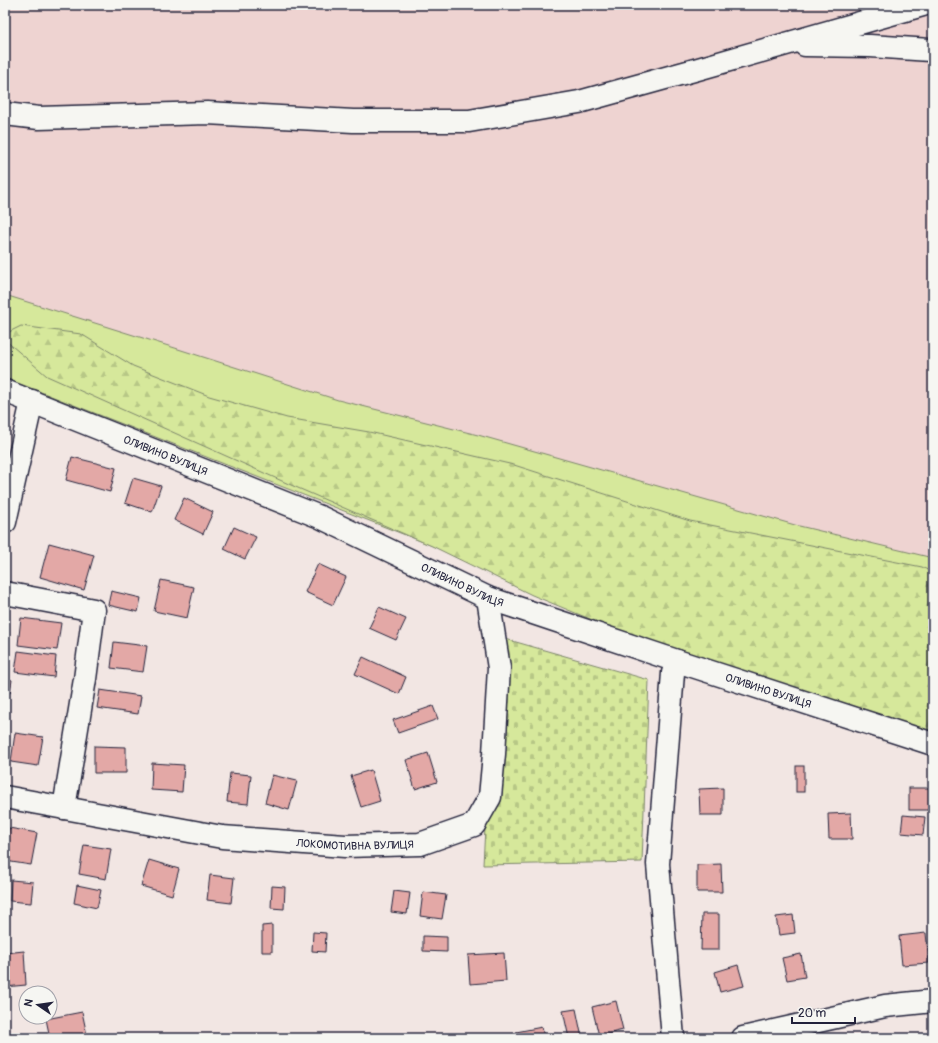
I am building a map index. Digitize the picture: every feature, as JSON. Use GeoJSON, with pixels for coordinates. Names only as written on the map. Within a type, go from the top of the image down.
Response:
{"type":"FeatureCollection","features":[{"type":"Feature","properties":{"kind":"street"},"geometry":{"type":"LineString","coordinates":[[5,114],[39,118],[207,113],[353,121],[469,121],[579,102],[923,5]]}},
{"type":"Feature","properties":{"kind":"street"},"geometry":{"type":"LineString","coordinates":[[782,45],[870,46],[933,51]]}},
{"type":"Feature","properties":{"kind":"street","name":"ОЛИВИНО ВУЛИЦЯ"},"geometry":{"type":"LineString","coordinates":[[5,391],[320,517],[488,598],[933,744]]}},
{"type":"Feature","properties":{"kind":"street"},"geometry":{"type":"LineString","coordinates":[[5,522],[32,401]]}},
{"type":"Feature","properties":{"kind":"street"},"geometry":{"type":"LineString","coordinates":[[5,593],[94,610],[85,679],[64,808]]}},
{"type":"Feature","properties":{"kind":"street","name":"ЛОКОМОТИВНА ВУЛИЦЯ"},"geometry":{"type":"LineString","coordinates":[[5,797],[222,837],[345,846],[420,844],[474,825],[490,797],[496,723],[499,668],[488,598]]}},
{"type":"Feature","properties":{"kind":"street"},"geometry":{"type":"LineString","coordinates":[[673,1038],[658,864],[673,673],[677,661]]}},
{"type":"Feature","properties":{"kind":"street"},"geometry":{"type":"LineString","coordinates":[[743,1038],[885,1006],[933,1002]]}},
{"type":"Feature","properties":{"kind":"shaded area"},"geometry":{"type":"Polygon","coordinates":[[[5,5],[933,5],[933,566],[5,311],[5,5]]]}},
{"type":"Feature","properties":{"kind":"green space"},"geometry":{"type":"Polygon","coordinates":[[[5,295],[338,400],[478,435],[795,525],[933,558],[933,731],[723,665],[413,538],[5,378],[5,295]]]}},
{"type":"Feature","properties":{"kind":"green space"},"geometry":{"type":"Polygon","coordinates":[[[21,326],[81,334],[133,366],[209,396],[287,418],[369,432],[514,465],[690,521],[922,567],[933,573],[933,735],[607,626],[532,595],[432,546],[47,376],[5,340],[5,334],[21,326]]]}},
{"type":"Feature","properties":{"kind":"green space"},"geometry":{"type":"Polygon","coordinates":[[[502,638],[649,680],[642,862],[483,865],[490,735],[502,638]]]}},
{"type":"Feature","properties":{"kind":"building"},"geometry":{"type":"Polygon","coordinates":[[[72,457],[116,468],[110,492],[66,480],[72,457]]]}},
{"type":"Feature","properties":{"kind":"building"},"geometry":{"type":"Polygon","coordinates":[[[133,478],[161,486],[152,512],[125,503],[133,478]]]}},
{"type":"Feature","properties":{"kind":"building"},"geometry":{"type":"Polygon","coordinates":[[[184,498],[213,512],[203,534],[174,520],[184,498]]]}},
{"type":"Feature","properties":{"kind":"building"},"geometry":{"type":"Polygon","coordinates":[[[234,527],[256,537],[245,559],[224,549],[234,527]]]}},
{"type":"Feature","properties":{"kind":"building"},"geometry":{"type":"Polygon","coordinates":[[[49,543],[94,555],[84,590],[40,577],[49,543]]]}},
{"type":"Feature","properties":{"kind":"building"},"geometry":{"type":"Polygon","coordinates":[[[318,564],[346,577],[333,605],[305,592],[318,564]]]}},
{"type":"Feature","properties":{"kind":"building"},"geometry":{"type":"Polygon","coordinates":[[[161,580],[194,587],[187,618],[154,611],[161,580]]]}},
{"type":"Feature","properties":{"kind":"building"},"geometry":{"type":"Polygon","coordinates":[[[111,591],[141,598],[138,612],[108,605],[111,591]]]}},
{"type":"Feature","properties":{"kind":"building"},"geometry":{"type":"Polygon","coordinates":[[[379,607],[406,619],[396,640],[369,628],[379,607]]]}},
{"type":"Feature","properties":{"kind":"building"},"geometry":{"type":"Polygon","coordinates":[[[21,618],[61,623],[57,650],[18,645],[21,618]]]}},
{"type":"Feature","properties":{"kind":"building"},"geometry":{"type":"Polygon","coordinates":[[[114,642],[147,646],[143,672],[111,668],[114,642]]]}},
{"type":"Feature","properties":{"kind":"building"},"geometry":{"type":"Polygon","coordinates":[[[18,651],[56,656],[54,677],[15,672],[18,651]]]}},
{"type":"Feature","properties":{"kind":"building"},"geometry":{"type":"Polygon","coordinates":[[[363,657],[406,677],[399,694],[355,674],[363,657]]]}},
{"type":"Feature","properties":{"kind":"building"},"geometry":{"type":"Polygon","coordinates":[[[5,678],[12,680],[10,693],[5,692],[5,678]]]}},
{"type":"Feature","properties":{"kind":"building"},"geometry":{"type":"Polygon","coordinates":[[[100,690],[141,696],[138,714],[97,708],[100,690]]]}},
{"type":"Feature","properties":{"kind":"building"},"geometry":{"type":"Polygon","coordinates":[[[433,706],[438,719],[398,733],[393,720],[433,706]]]}},
{"type":"Feature","properties":{"kind":"building"},"geometry":{"type":"Polygon","coordinates":[[[15,733],[43,737],[38,766],[11,762],[15,733]]]}},
{"type":"Feature","properties":{"kind":"building"},"geometry":{"type":"Polygon","coordinates":[[[94,746],[126,747],[126,773],[94,773],[94,746]]]}},
{"type":"Feature","properties":{"kind":"building"},"geometry":{"type":"Polygon","coordinates":[[[428,753],[437,782],[415,789],[406,760],[428,753]]]}},
{"type":"Feature","properties":{"kind":"building"},"geometry":{"type":"Polygon","coordinates":[[[152,763],[184,765],[182,792],[151,790],[152,763]]]}},
{"type":"Feature","properties":{"kind":"building"},"geometry":{"type":"Polygon","coordinates":[[[796,766],[804,766],[804,792],[796,792],[796,766]]]}},
{"type":"Feature","properties":{"kind":"building"},"geometry":{"type":"Polygon","coordinates":[[[371,770],[380,801],[361,807],[351,776],[371,770]]]}},
{"type":"Feature","properties":{"kind":"building"},"geometry":{"type":"Polygon","coordinates":[[[230,773],[251,775],[248,804],[227,802],[230,773]]]}},
{"type":"Feature","properties":{"kind":"building"},"geometry":{"type":"Polygon","coordinates":[[[272,775],[297,781],[289,810],[265,803],[272,775]]]}},
{"type":"Feature","properties":{"kind":"building"},"geometry":{"type":"Polygon","coordinates":[[[723,788],[723,815],[700,815],[699,789],[723,788]]]}},
{"type":"Feature","properties":{"kind":"building"},"geometry":{"type":"Polygon","coordinates":[[[909,788],[933,788],[933,810],[909,810],[909,788]]]}},
{"type":"Feature","properties":{"kind":"building"},"geometry":{"type":"Polygon","coordinates":[[[851,813],[852,839],[829,839],[828,814],[851,813]]]}},
{"type":"Feature","properties":{"kind":"building"},"geometry":{"type":"Polygon","coordinates":[[[903,815],[925,817],[923,835],[901,833],[903,815]]]}},
{"type":"Feature","properties":{"kind":"building"},"geometry":{"type":"Polygon","coordinates":[[[9,828],[37,833],[31,865],[5,861],[5,851],[9,828]]]}},
{"type":"Feature","properties":{"kind":"building"},"geometry":{"type":"Polygon","coordinates":[[[84,845],[111,849],[106,879],[79,874],[84,845]]]}},
{"type":"Feature","properties":{"kind":"building"},"geometry":{"type":"Polygon","coordinates":[[[149,860],[179,869],[172,895],[141,886],[149,860]]]}},
{"type":"Feature","properties":{"kind":"building"},"geometry":{"type":"Polygon","coordinates":[[[721,864],[722,892],[697,892],[697,865],[721,864]]]}},
{"type":"Feature","properties":{"kind":"building"},"geometry":{"type":"Polygon","coordinates":[[[210,875],[234,878],[231,903],[207,900],[210,875]]]}},
{"type":"Feature","properties":{"kind":"building"},"geometry":{"type":"Polygon","coordinates":[[[11,880],[33,882],[31,903],[10,901],[11,880]]]}},
{"type":"Feature","properties":{"kind":"building"},"geometry":{"type":"Polygon","coordinates":[[[77,885],[101,890],[97,908],[74,903],[77,885]]]}},
{"type":"Feature","properties":{"kind":"building"},"geometry":{"type":"Polygon","coordinates":[[[272,886],[285,887],[284,909],[271,908],[272,886]]]}},
{"type":"Feature","properties":{"kind":"building"},"geometry":{"type":"Polygon","coordinates":[[[394,891],[410,893],[407,914],[391,912],[394,891]]]}},
{"type":"Feature","properties":{"kind":"building"},"geometry":{"type":"Polygon","coordinates":[[[423,892],[446,895],[442,919],[420,916],[423,892]]]}},
{"type":"Feature","properties":{"kind":"building"},"geometry":{"type":"Polygon","coordinates":[[[702,914],[719,914],[719,950],[701,950],[702,914]]]}},
{"type":"Feature","properties":{"kind":"building"},"geometry":{"type":"Polygon","coordinates":[[[793,915],[795,933],[779,935],[776,917],[793,915]]]}},
{"type":"Feature","properties":{"kind":"building"},"geometry":{"type":"Polygon","coordinates":[[[272,925],[272,952],[262,952],[262,926],[272,925]]]}},
{"type":"Feature","properties":{"kind":"building"},"geometry":{"type":"Polygon","coordinates":[[[313,932],[326,933],[325,952],[312,951],[313,932]]]}},
{"type":"Feature","properties":{"kind":"building"},"geometry":{"type":"Polygon","coordinates":[[[926,933],[929,963],[902,965],[899,936],[926,933]]]}},
{"type":"Feature","properties":{"kind":"building"},"geometry":{"type":"Polygon","coordinates":[[[423,936],[447,937],[447,952],[423,951],[423,936]]]}},
{"type":"Feature","properties":{"kind":"building"},"geometry":{"type":"Polygon","coordinates":[[[24,951],[26,985],[5,987],[5,953],[24,951]]]}},
{"type":"Feature","properties":{"kind":"building"},"geometry":{"type":"Polygon","coordinates":[[[504,953],[506,981],[470,984],[468,955],[504,953]]]}},
{"type":"Feature","properties":{"kind":"building"},"geometry":{"type":"Polygon","coordinates":[[[801,954],[805,977],[787,980],[782,958],[801,954]]]}},
{"type":"Feature","properties":{"kind":"building"},"geometry":{"type":"Polygon","coordinates":[[[738,965],[744,986],[720,992],[715,972],[738,965]]]}},
{"type":"Feature","properties":{"kind":"building"},"geometry":{"type":"Polygon","coordinates":[[[616,1001],[623,1030],[599,1036],[592,1007],[616,1001]]]}},
{"type":"Feature","properties":{"kind":"building"},"geometry":{"type":"Polygon","coordinates":[[[576,1009],[582,1038],[569,1038],[563,1011],[576,1009]]]}},
{"type":"Feature","properties":{"kind":"building"},"geometry":{"type":"Polygon","coordinates":[[[82,1012],[87,1035],[71,1038],[50,1038],[47,1025],[58,1025],[58,1017],[82,1012]]]}},
{"type":"Feature","properties":{"kind":"building"},"geometry":{"type":"Polygon","coordinates":[[[542,1027],[544,1038],[517,1038],[516,1032],[542,1027]]]}}]}
